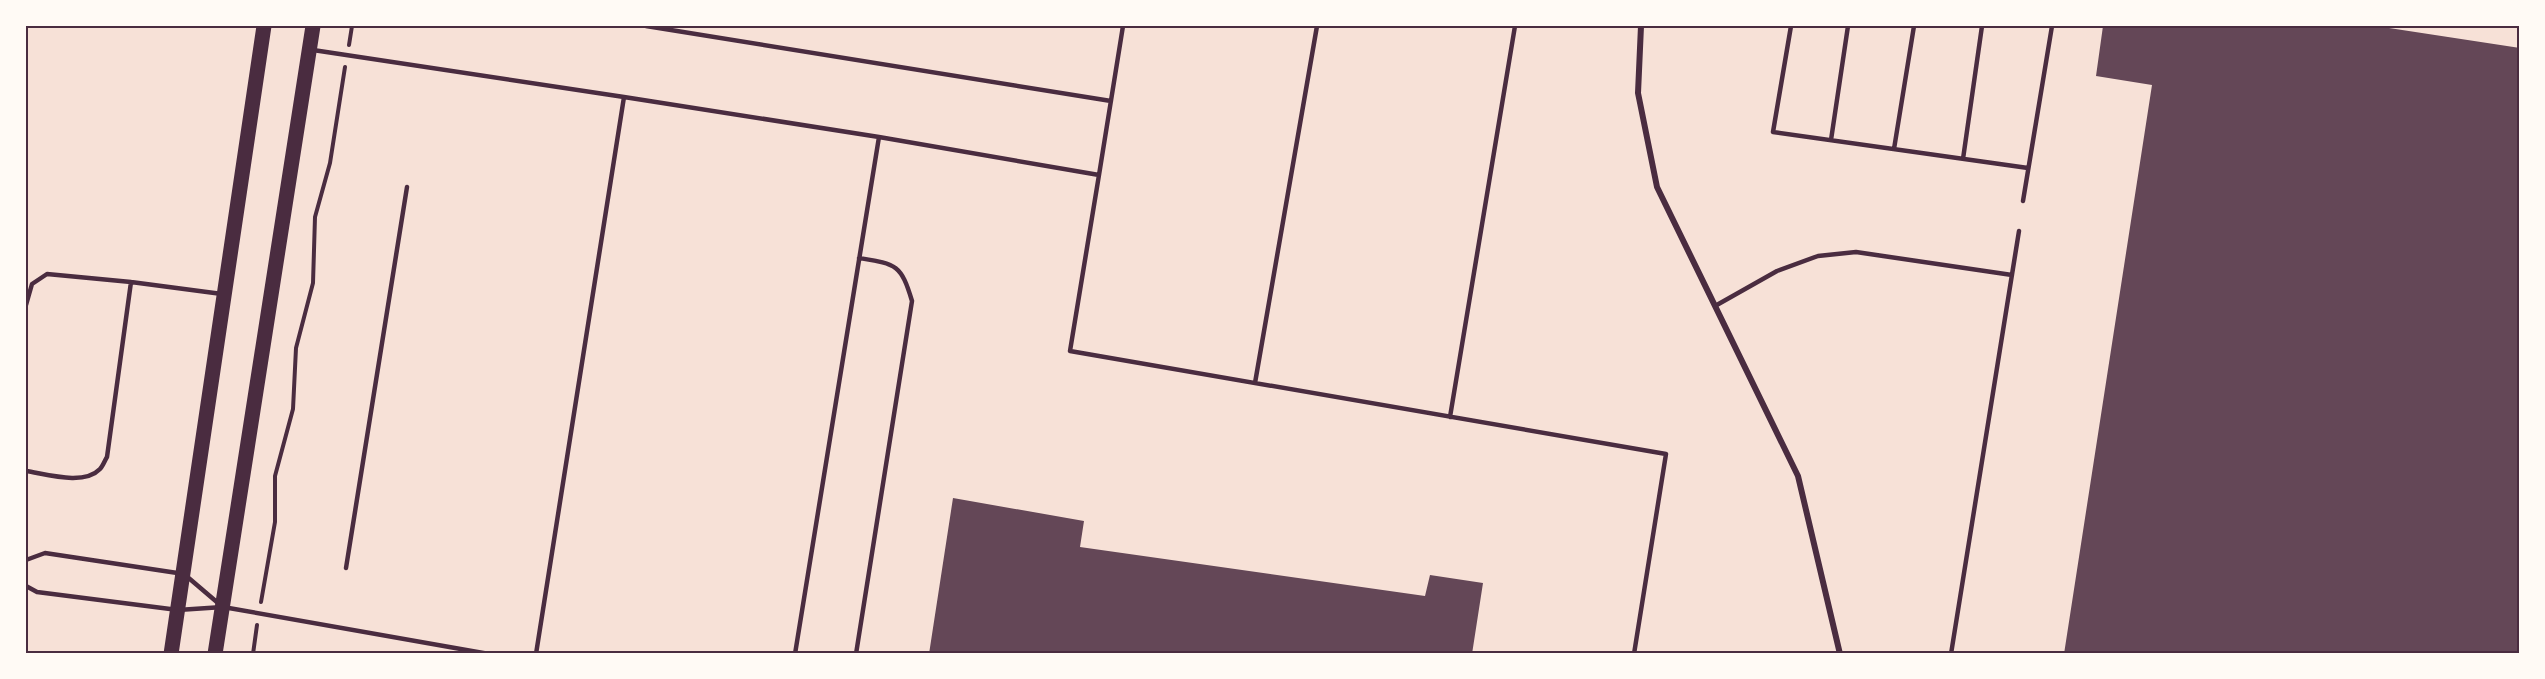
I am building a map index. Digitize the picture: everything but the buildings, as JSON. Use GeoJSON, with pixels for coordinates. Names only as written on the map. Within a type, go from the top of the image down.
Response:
{"type":"FeatureCollection","features":[{"type":"Feature","properties":{"kind":"main road"},"geometry":{"type":"LineString","coordinates":[[171,654],[264,26]]}},
{"type":"Feature","properties":{"kind":"main road"},"geometry":{"type":"LineString","coordinates":[[215,654],[313,26]]}},
{"type":"Feature","properties":{"kind":"street"},"geometry":{"type":"LineString","coordinates":[[1641,26],[1638,93],[1657,187],[1798,476],[1840,654]]}},
{"type":"Feature","properties":{"kind":"lane"},"geometry":{"type":"LineString","coordinates":[[646,26],[1111,101]]}},
{"type":"Feature","properties":{"kind":"lane"},"geometry":{"type":"LineString","coordinates":[[1123,26],[1070,351],[1666,454],[1634,654]]}},
{"type":"Feature","properties":{"kind":"lane"},"geometry":{"type":"LineString","coordinates":[[1255,383],[1317,26]]}},
{"type":"Feature","properties":{"kind":"lane"},"geometry":{"type":"LineString","coordinates":[[1450,417],[1515,26]]}},
{"type":"Feature","properties":{"kind":"lane"},"geometry":{"type":"LineString","coordinates":[[1791,26],[1773,132],[2028,168]]}},
{"type":"Feature","properties":{"kind":"lane"},"geometry":{"type":"LineString","coordinates":[[1831,140],[1848,26]]}},
{"type":"Feature","properties":{"kind":"lane"},"geometry":{"type":"LineString","coordinates":[[1894,149],[1914,26]]}},
{"type":"Feature","properties":{"kind":"lane"},"geometry":{"type":"LineString","coordinates":[[1963,159],[1982,26]]}},
{"type":"Feature","properties":{"kind":"lane"},"geometry":{"type":"LineString","coordinates":[[2023,201],[2052,26]]}},
{"type":"Feature","properties":{"kind":"lane"},"geometry":{"type":"LineString","coordinates":[[309,50],[879,137],[1099,175]]}},
{"type":"Feature","properties":{"kind":"lane"},"geometry":{"type":"LineString","coordinates":[[536,654],[624,97]]}},
{"type":"Feature","properties":{"kind":"lane"},"geometry":{"type":"LineString","coordinates":[[795,654],[879,137]]}},
{"type":"Feature","properties":{"kind":"lane"},"geometry":{"type":"LineString","coordinates":[[346,568],[407,187]]}},
{"type":"Feature","properties":{"kind":"lane"},"geometry":{"type":"LineString","coordinates":[[1951,654],[2019,231]]}},
{"type":"Feature","properties":{"kind":"lane"},"geometry":{"type":"LineString","coordinates":[[1715,306],[1777,271],[1818,256],[1856,252],[2012,275]]}},
{"type":"Feature","properties":{"kind":"lane"},"geometry":{"type":"LineString","coordinates":[[856,654],[912,301],[905,278],[891,264],[859,258]]}},
{"type":"Feature","properties":{"kind":"lane"},"geometry":{"type":"LineString","coordinates":[[26,305],[32,284],[47,274],[223,294]]}},
{"type":"Feature","properties":{"kind":"lane"},"geometry":{"type":"LineString","coordinates":[[26,282],[32,284]]}},
{"type":"Feature","properties":{"kind":"lane"},"geometry":{"type":"LineString","coordinates":[[26,471],[71,477],[87,476],[100,470],[107,457],[131,282]]}},
{"type":"Feature","properties":{"kind":"lane"},"geometry":{"type":"LineString","coordinates":[[26,560],[45,553],[184,574],[223,607]]}},
{"type":"Feature","properties":{"kind":"lane"},"geometry":{"type":"LineString","coordinates":[[26,586],[37,592],[178,610],[223,607],[489,654]]}},
{"type":"Feature","properties":{"kind":"path"},"geometry":{"type":"LineString","coordinates":[[253,654],[275,522],[275,476],[293,409],[296,348],[313,283],[315,217],[330,163],[352,26]]}}]}
